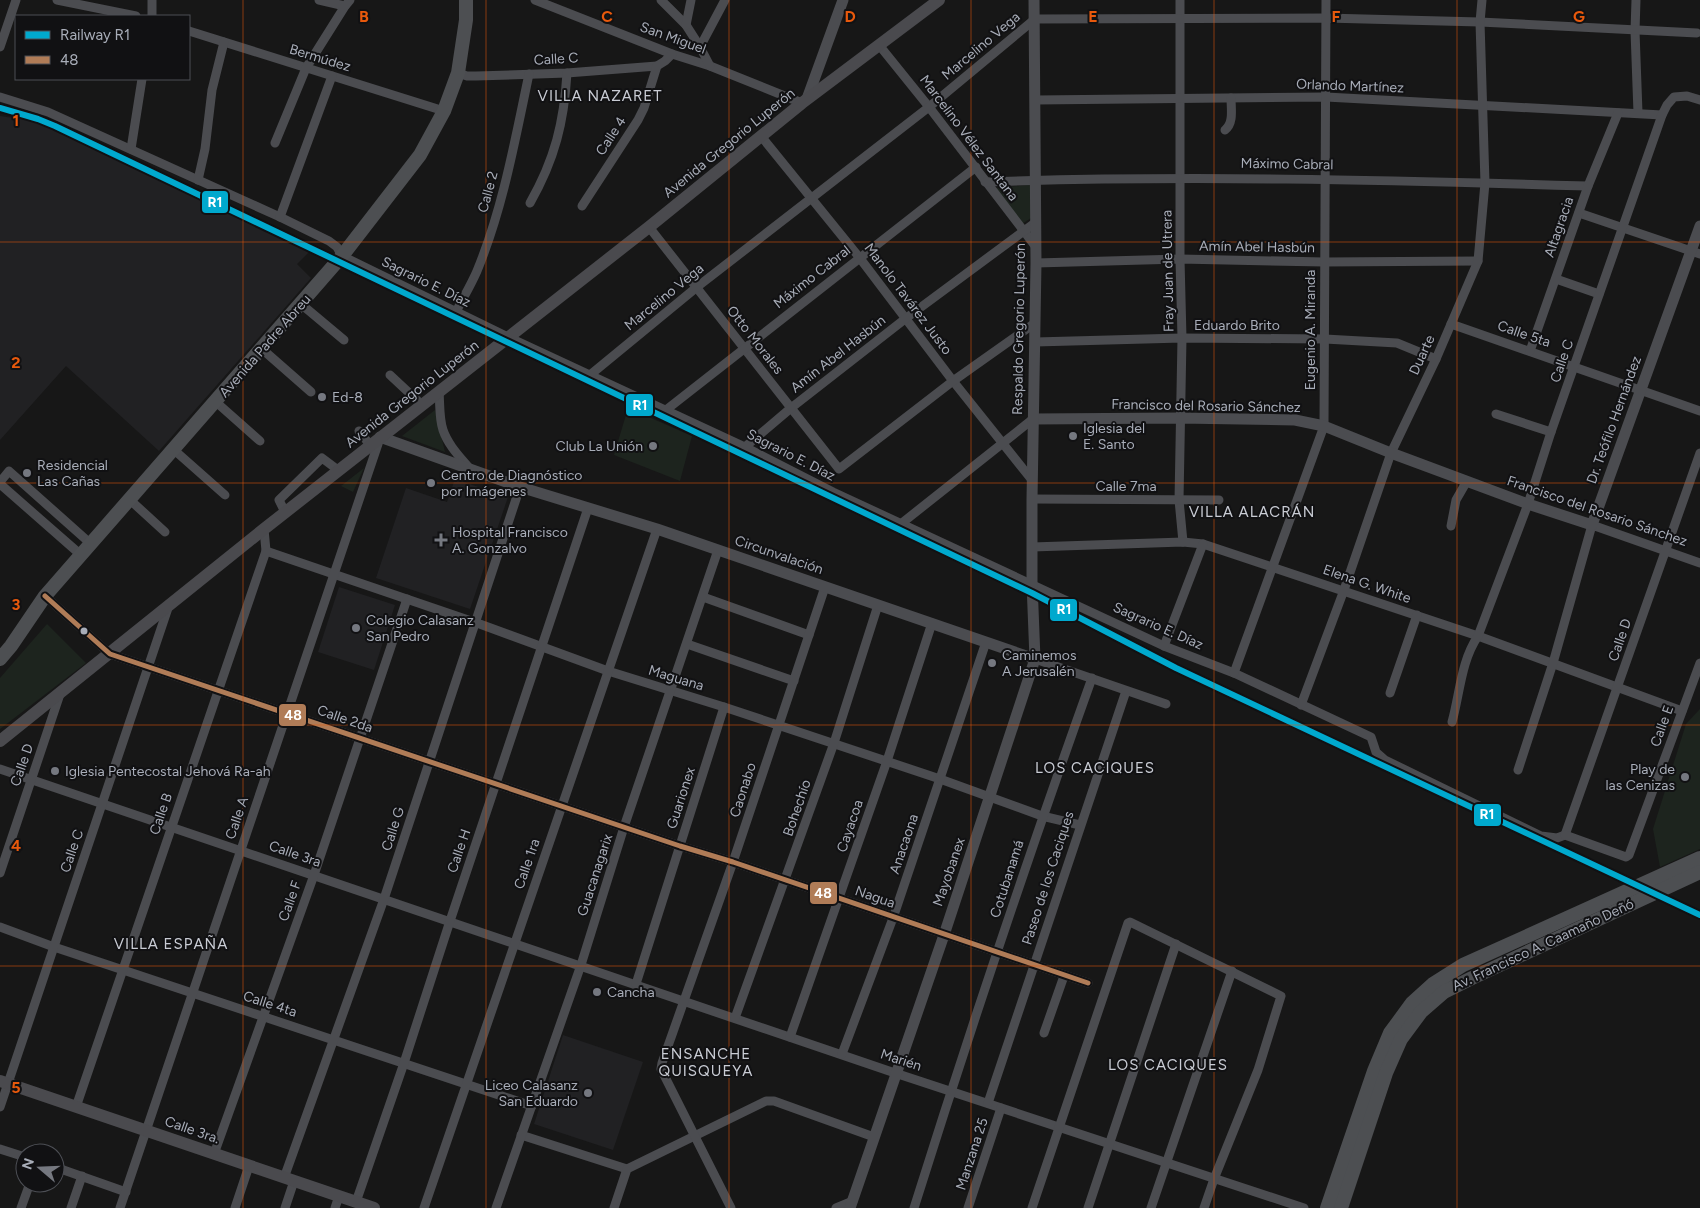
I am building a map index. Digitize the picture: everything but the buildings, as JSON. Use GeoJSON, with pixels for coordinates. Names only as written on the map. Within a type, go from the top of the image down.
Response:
{"type":"FeatureCollection","features":[{"type":"Feature","properties":{"kind":"main road","name":"Avenida Padre Abreu"},"geometry":{"type":"LineString","coordinates":[[0,659],[45,596],[342,256],[420,155],[444,111],[458,73],[466,20],[466,0]]}},
{"type":"Feature","properties":{"kind":"main road","name":"Avenida Gregorio Luperón"},"geometry":{"type":"LineString","coordinates":[[0,741],[421,404],[439,392],[649,227],[805,101],[939,0]]}},
{"type":"Feature","properties":{"kind":"main road","name":"Av. Francisco A. Caamaño Deñó"},"geometry":{"type":"LineString","coordinates":[[1327,1208],[1377,1064],[1390,1033],[1412,1003],[1434,984],[1463,965],[1700,858]]}},
{"type":"Feature","properties":{"kind":"main road","name":"Av. Francisco A. Caamaño Deñó"},"geometry":{"type":"LineString","coordinates":[[1341,1208],[1386,1073],[1402,1039],[1421,1012],[1444,992],[1700,872]]}},
{"type":"Feature","properties":{"kind":"main road","name":"Calle 3ra."},"geometry":{"type":"LineString","coordinates":[[4,1083],[289,1179],[337,1202],[356,1202],[374,1208]]}},
{"type":"Feature","properties":{"kind":"street"},"geometry":{"type":"LineString","coordinates":[[0,47],[16,0]]}},
{"type":"Feature","properties":{"kind":"street"},"geometry":{"type":"LineString","coordinates":[[57,0],[131,15]]}},
{"type":"Feature","properties":{"kind":"street"},"geometry":{"type":"LineString","coordinates":[[152,0],[152,15]]}},
{"type":"Feature","properties":{"kind":"street"},"geometry":{"type":"LineString","coordinates":[[275,143],[306,68],[347,3],[319,0]]}},
{"type":"Feature","properties":{"kind":"street","name":"San Miguel"},"geometry":{"type":"LineString","coordinates":[[535,0],[672,54],[805,101]]}},
{"type":"Feature","properties":{"kind":"street"},"geometry":{"type":"LineString","coordinates":[[661,0],[686,26],[710,66]]}},
{"type":"Feature","properties":{"kind":"street"},"geometry":{"type":"LineString","coordinates":[[686,26],[691,0]]}},
{"type":"Feature","properties":{"kind":"street"},"geometry":{"type":"LineString","coordinates":[[700,47],[725,0]]}},
{"type":"Feature","properties":{"kind":"street"},"geometry":{"type":"LineString","coordinates":[[805,101],[843,0]]}},
{"type":"Feature","properties":{"kind":"street","name":"Respaldo Gregorio Luperón"},"geometry":{"type":"LineString","coordinates":[[1034,0],[1037,180],[1032,584],[1035,659]]}},
{"type":"Feature","properties":{"kind":"street","name":"Fray Juan de Utrera"},"geometry":{"type":"LineString","coordinates":[[1180,0],[1180,259],[1182,338],[1179,500],[1183,542]]}},
{"type":"Feature","properties":{"kind":"street","name":"Eugenio A. Miranda"},"geometry":{"type":"LineString","coordinates":[[1234,674],[1324,426],[1326,0]]}},
{"type":"Feature","properties":{"kind":"street","name":"Duarte"},"geometry":{"type":"LineString","coordinates":[[1301,705],[1344,590],[1390,453],[1436,359],[1478,261],[1484,183],[1480,22],[1482,0]]}},
{"type":"Feature","properties":{"kind":"street"},"geometry":{"type":"LineString","coordinates":[[1636,0],[1638,113]]}},
{"type":"Feature","properties":{"kind":"street","name":"Marcelino Vega"},"geometry":{"type":"LineString","coordinates":[[590,375],[697,287],[929,107],[1035,19],[1326,18],[1480,22],[1697,33]]}},
{"type":"Feature","properties":{"kind":"street","name":"Bermúdez"},"geometry":{"type":"LineString","coordinates":[[190,31],[444,111]]}},
{"type":"Feature","properties":{"kind":"street"},"geometry":{"type":"LineString","coordinates":[[198,180],[205,149],[212,90],[224,42]]}},
{"type":"Feature","properties":{"kind":"street","name":"Marcelino Vélez Santana"},"geometry":{"type":"LineString","coordinates":[[879,45],[976,167],[985,182],[1036,247]]}},
{"type":"Feature","properties":{"kind":"street"},"geometry":{"type":"LineString","coordinates":[[657,66],[672,54]]}},
{"type":"Feature","properties":{"kind":"street","name":"Calle C"},"geometry":{"type":"LineString","coordinates":[[458,73],[468,76],[529,74],[657,66]]}},
{"type":"Feature","properties":{"kind":"street","name":"Calle 4"},"geometry":{"type":"LineString","coordinates":[[582,206],[638,120],[644,108],[657,66]]}},
{"type":"Feature","properties":{"kind":"street"},"geometry":{"type":"LineString","coordinates":[[530,202],[550,163],[564,107],[567,72]]}},
{"type":"Feature","properties":{"kind":"street","name":"Calle 2"},"geometry":{"type":"LineString","coordinates":[[456,312],[477,272],[494,221],[508,169],[529,74]]}},
{"type":"Feature","properties":{"kind":"street"},"geometry":{"type":"LineString","coordinates":[[280,217],[332,76]]}},
{"type":"Feature","properties":{"kind":"street"},"geometry":{"type":"LineString","coordinates":[[131,150],[142,80]]}},
{"type":"Feature","properties":{"kind":"street","name":"Calle C"},"geometry":{"type":"LineString","coordinates":[[1452,722],[1465,664],[1472,644],[1478,636],[1528,504],[1662,116],[1667,105],[1674,97],[1687,96],[1700,100]]}},
{"type":"Feature","properties":{"kind":"street","name":"Sagrario E. Díaz"},"geometry":{"type":"LineString","coordinates":[[0,97],[48,112],[280,217],[329,241],[342,256],[508,337],[745,447],[833,492],[1164,646],[1234,674],[1371,737],[1376,752],[1385,760],[1541,836],[1557,838],[1565,835]]}},
{"type":"Feature","properties":{"kind":"street"},"geometry":{"type":"LineString","coordinates":[[1225,130],[1231,122],[1231,98]]}},
{"type":"Feature","properties":{"kind":"street","name":"Orlando Martínez"},"geometry":{"type":"LineString","coordinates":[[1036,100],[1326,98],[1638,113],[1662,116]]}},
{"type":"Feature","properties":{"kind":"street","name":"Altagracia"},"geometry":{"type":"LineString","coordinates":[[1530,351],[1588,186],[1618,113]]}},
{"type":"Feature","properties":{"kind":"street","name":"Manolo Tavárez Justo"},"geometry":{"type":"LineString","coordinates":[[761,136],[812,197],[1002,445],[1032,480]]}},
{"type":"Feature","properties":{"kind":"street","name":"Máximo Cabral"},"geometry":{"type":"LineString","coordinates":[[666,410],[976,167]]}},
{"type":"Feature","properties":{"kind":"street","name":"Máximo Cabral"},"geometry":{"type":"LineString","coordinates":[[985,182],[1181,177],[1324,178],[1588,186]]}},
{"type":"Feature","properties":{"kind":"street"},"geometry":{"type":"LineString","coordinates":[[1579,213],[1696,252]]}},
{"type":"Feature","properties":{"kind":"street","name":"Amín Abel Hasbún"},"geometry":{"type":"LineString","coordinates":[[745,447],[790,408],[905,319],[1036,222]]}},
{"type":"Feature","properties":{"kind":"street","name":"Dr. Teófilo Hernández"},"geometry":{"type":"LineString","coordinates":[[1518,770],[1553,663],[1592,525],[1641,390],[1696,252],[1700,226]]}},
{"type":"Feature","properties":{"kind":"street","name":"Otto Morales"},"geometry":{"type":"LineString","coordinates":[[649,227],[839,469],[953,381]]}},
{"type":"Feature","properties":{"kind":"street","name":"Amín Abel Hasbún"},"geometry":{"type":"LineString","coordinates":[[1036,263],[1180,259],[1324,262],[1478,261]]}},
{"type":"Feature","properties":{"kind":"street"},"geometry":{"type":"LineString","coordinates":[[1556,280],[1599,294]]}},
{"type":"Feature","properties":{"kind":"street"},"geometry":{"type":"LineString","coordinates":[[301,304],[344,340]]}},
{"type":"Feature","properties":{"kind":"street"},"geometry":{"type":"LineString","coordinates":[[953,381],[1035,323]]}},
{"type":"Feature","properties":{"kind":"street","name":"Calle 5ta"},"geometry":{"type":"LineString","coordinates":[[1452,324],[1700,411]]}},
{"type":"Feature","properties":{"kind":"street","name":"Eduardo Brito"},"geometry":{"type":"LineString","coordinates":[[1035,342],[1182,338],[1325,339],[1397,342],[1436,359]]}},
{"type":"Feature","properties":{"kind":"street"},"geometry":{"type":"LineString","coordinates":[[262,349],[311,392]]}},
{"type":"Feature","properties":{"kind":"street"},"geometry":{"type":"LineString","coordinates":[[390,375],[421,404]]}},
{"type":"Feature","properties":{"kind":"street"},"geometry":{"type":"LineString","coordinates":[[439,392],[444,431],[451,445],[470,469]]}},
{"type":"Feature","properties":{"kind":"street"},"geometry":{"type":"LineString","coordinates":[[216,402],[260,441]]}},
{"type":"Feature","properties":{"kind":"street"},"geometry":{"type":"LineString","coordinates":[[1496,414],[1552,432]]}},
{"type":"Feature","properties":{"kind":"street","name":"Francisco del Rosario Sánchez"},"geometry":{"type":"LineString","coordinates":[[1033,419],[1180,418],[1295,420],[1324,426],[1390,453],[1528,504],[1700,563]]}},
{"type":"Feature","properties":{"kind":"street"},"geometry":{"type":"LineString","coordinates":[[902,523],[1033,419]]}},
{"type":"Feature","properties":{"kind":"street"},"geometry":{"type":"LineString","coordinates":[[358,431],[375,441]]}},
{"type":"Feature","properties":{"kind":"street","name":"Circunvalación"},"geometry":{"type":"LineString","coordinates":[[375,441],[470,469],[520,487],[657,529],[1166,704]]}},
{"type":"Feature","properties":{"kind":"street","name":"Calle A"},"geometry":{"type":"LineString","coordinates":[[120,1208],[334,574],[375,441]]}},
{"type":"Feature","properties":{"kind":"street"},"geometry":{"type":"LineString","coordinates":[[174,449],[225,495]]}},
{"type":"Feature","properties":{"kind":"street","name":"Calle D"},"geometry":{"type":"LineString","coordinates":[[1565,835],[1700,453]]}},
{"type":"Feature","properties":{"kind":"street"},"geometry":{"type":"LineString","coordinates":[[285,512],[280,500],[322,458],[338,470]]}},
{"type":"Feature","properties":{"kind":"street"},"geometry":{"type":"LineString","coordinates":[[81,555],[0,483],[9,472],[91,544]]}},
{"type":"Feature","properties":{"kind":"street"},"geometry":{"type":"LineString","coordinates":[[1451,526],[1456,500],[1467,481]]}},
{"type":"Feature","properties":{"kind":"street","name":"Calle G"},"geometry":{"type":"LineString","coordinates":[[285,1208],[289,1179],[333,1040],[384,899],[477,623],[520,487]]}},
{"type":"Feature","properties":{"kind":"street"},"geometry":{"type":"LineString","coordinates":[[129,499],[164,532]]}},
{"type":"Feature","properties":{"kind":"street","name":"Calle 7ma"},"geometry":{"type":"LineString","coordinates":[[1032,499],[1219,500]]}},
{"type":"Feature","properties":{"kind":"street","name":"Calle H"},"geometry":{"type":"LineString","coordinates":[[356,1202],[588,508]]}},
{"type":"Feature","properties":{"kind":"street","name":"Calle B"},"geometry":{"type":"LineString","coordinates":[[76,1107],[266,551],[264,529]]}},
{"type":"Feature","properties":{"kind":"street","name":"Calle 1ra"},"geometry":{"type":"LineString","coordinates":[[424,1208],[657,529]]}},
{"type":"Feature","properties":{"kind":"street","name":"Elena G. White"},"geometry":{"type":"LineString","coordinates":[[1032,547],[1183,542],[1203,544],[1478,636],[1682,711]]}},
{"type":"Feature","properties":{"kind":"street"},"geometry":{"type":"LineString","coordinates":[[1164,646],[1203,544]]}},
{"type":"Feature","properties":{"kind":"street","name":"Guacanagarix"},"geometry":{"type":"LineString","coordinates":[[496,1208],[581,966],[624,827],[718,550]]}},
{"type":"Feature","properties":{"kind":"street","name":"Maguana"},"geometry":{"type":"LineString","coordinates":[[266,551],[477,623],[608,671],[834,743],[1042,816],[1080,825]]}},
{"type":"Feature","properties":{"kind":"street","name":"Caonabo"},"geometry":{"type":"LineString","coordinates":[[731,1208],[661,1069],[663,1056],[733,862],[825,587]]}},
{"type":"Feature","properties":{"kind":"street","name":"Calle 2da"},"geometry":{"type":"LineString","coordinates":[[45,596],[110,654],[624,827]]}},
{"type":"Feature","properties":{"kind":"street"},"geometry":{"type":"LineString","coordinates":[[703,597],[809,635]]}},
{"type":"Feature","properties":{"kind":"street","name":"Calle F"},"geometry":{"type":"LineString","coordinates":[[214,1154],[314,875],[407,599]]}},
{"type":"Feature","properties":{"kind":"street","name":"Calle C"},"geometry":{"type":"LineString","coordinates":[[0,1106],[4,1083],[54,946],[169,605]]}},
{"type":"Feature","properties":{"kind":"street","name":"Bohechío"},"geometry":{"type":"LineString","coordinates":[[735,1018],[834,743],[878,605]]}},
{"type":"Feature","properties":{"kind":"street"},"geometry":{"type":"LineString","coordinates":[[1390,693],[1417,615]]}},
{"type":"Feature","properties":{"kind":"street","name":"Cayacoa"},"geometry":{"type":"LineString","coordinates":[[790,1037],[887,761],[932,623]]}},
{"type":"Feature","properties":{"kind":"street","name":"Anacaona"},"geometry":{"type":"LineString","coordinates":[[842,1054],[893,918],[986,642]]}},
{"type":"Feature","properties":{"kind":"street"},"geometry":{"type":"LineString","coordinates":[[687,644],[794,681]]}},
{"type":"Feature","properties":{"kind":"street","name":"Mayobanex"},"geometry":{"type":"LineString","coordinates":[[852,1205],[990,798],[1035,659]]}},
{"type":"Feature","properties":{"kind":"street","name":"Calle E"},"geometry":{"type":"LineString","coordinates":[[1565,835],[1629,856],[1700,663]]}},
{"type":"Feature","properties":{"kind":"street","name":"Cotubanamá"},"geometry":{"type":"LineString","coordinates":[[914,1208],[1042,816],[1092,678]]}},
{"type":"Feature","properties":{"kind":"street","name":"Paseo de los Caciques"},"geometry":{"type":"LineString","coordinates":[[988,1103],[1126,690]]}},
{"type":"Feature","properties":{"kind":"street","name":"Calle D"},"geometry":{"type":"LineString","coordinates":[[0,873],[60,694]]}},
{"type":"Feature","properties":{"kind":"street","name":"Guarionex"},"geometry":{"type":"LineString","coordinates":[[636,984],[724,707]]}},
{"type":"Feature","properties":{"kind":"street","name":"Calle 3ra"},"geometry":{"type":"LineString","coordinates":[[0,769],[581,966]]}},
{"type":"Feature","properties":{"kind":"street","name":"Nagua"},"geometry":{"type":"LineString","coordinates":[[624,827],[733,862],[1088,983]]}},
{"type":"Feature","properties":{"kind":"street"},"geometry":{"type":"LineString","coordinates":[[1032,1208],[1128,923],[1132,922],[1280,994],[1281,998],[1258,1070],[1204,1208]]}},
{"type":"Feature","properties":{"kind":"street","name":"Calle 4ta"},"geometry":{"type":"LineString","coordinates":[[0,927],[532,1106]]}},
{"type":"Feature","properties":{"kind":"street"},"geometry":{"type":"LineString","coordinates":[[1088,1208],[1176,944]]}},
{"type":"Feature","properties":{"kind":"street","name":"Marién"},"geometry":{"type":"LineString","coordinates":[[581,966],[1304,1208]]}},
{"type":"Feature","properties":{"kind":"street"},"geometry":{"type":"LineString","coordinates":[[1151,1208],[1232,971]]}},
{"type":"Feature","properties":{"kind":"street"},"geometry":{"type":"LineString","coordinates":[[1044,1033],[1064,976]]}},
{"type":"Feature","properties":{"kind":"street"},"geometry":{"type":"LineString","coordinates":[[522,1135],[627,1169],[766,1101],[774,1101],[874,1136]]}},
{"type":"Feature","properties":{"kind":"street","name":"Manzana 25"},"geometry":{"type":"LineString","coordinates":[[968,1208],[1001,1108]]}},
{"type":"Feature","properties":{"kind":"street"},"geometry":{"type":"LineString","coordinates":[[0,1149],[15,1154]]}},
{"type":"Feature","properties":{"kind":"street"},"geometry":{"type":"LineString","coordinates":[[235,1208],[249,1166]]}},
{"type":"Feature","properties":{"kind":"street"},"geometry":{"type":"LineString","coordinates":[[614,1208],[627,1169]]}},
{"type":"Feature","properties":{"kind":"street"},"geometry":{"type":"LineString","coordinates":[[65,1170],[126,1192]]}},
{"type":"Feature","properties":{"kind":"street"},"geometry":{"type":"LineString","coordinates":[[70,1208],[82,1176]]}},
{"type":"Feature","properties":{"kind":"street"},"geometry":{"type":"LineString","coordinates":[[21,1208],[26,1193]]}},
{"type":"Feature","properties":{"kind":"street"},"geometry":{"type":"LineString","coordinates":[[836,1208],[852,1205]]}},
{"type":"Feature","properties":{"kind":"shaded area"},"geometry":{"type":"Polygon","coordinates":[[[0,116],[40,122],[312,249],[297,264],[311,278],[159,451],[66,366],[0,440],[0,116]]]}},
{"type":"Feature","properties":{"kind":"shaded area"},"geometry":{"type":"Polygon","coordinates":[[[1031,185],[1031,218],[1022,224],[995,188],[1031,185]]]}},
{"type":"Feature","properties":{"kind":"shaded area","name":"Club La Unión"},"geometry":{"type":"Polygon","coordinates":[[[628,408],[692,436],[680,481],[614,455],[628,408]]]}},
{"type":"Feature","properties":{"kind":"shaded area"},"geometry":{"type":"Polygon","coordinates":[[[435,410],[445,452],[402,436],[435,410]]]}},
{"type":"Feature","properties":{"kind":"shaded area"},"geometry":{"type":"Polygon","coordinates":[[[364,468],[353,492],[341,486],[364,468]]]}},
{"type":"Feature","properties":{"kind":"shaded area","name":"Hospital Francisco A. Gonzalvo"},"geometry":{"type":"Polygon","coordinates":[[[455,479],[508,497],[470,609],[376,578],[406,488],[447,502],[455,479]]]}},
{"type":"Feature","properties":{"kind":"shaded area","name":"Colegio Calasanz San Pedro"},"geometry":{"type":"Polygon","coordinates":[[[339,587],[395,605],[374,670],[318,652],[339,587]]]}},
{"type":"Feature","properties":{"kind":"shaded area"},"geometry":{"type":"Polygon","coordinates":[[[47,624],[86,663],[0,729],[0,678],[47,624]]]}},
{"type":"Feature","properties":{"kind":"shaded area","name":"Play de las Cenizas"},"geometry":{"type":"Polygon","coordinates":[[[1700,709],[1700,849],[1660,867],[1653,829],[1686,724],[1700,709]]]}},
{"type":"Feature","properties":{"kind":"shaded area","name":"Liceo Calasanz San Eduardo"},"geometry":{"type":"Polygon","coordinates":[[[563,1035],[643,1062],[613,1150],[534,1124],[563,1035]]]}},
{"type":"Feature","properties":{"kind":"rail line","name":"R1"},"geometry":{"type":"LineString","coordinates":[[0,108],[55,126],[1032,593],[1176,668],[1700,915]]}},
{"type":"Feature","properties":{"kind":"transit line","name":"48"},"geometry":{"type":"LineString","coordinates":[[45,596],[110,654],[1088,983]]}},
{"type":"Feature","properties":{"kind":"place","name":"Ed-8"},"geometry":{"type":"Point","coordinates":[322,397]}},
{"type":"Feature","properties":{"kind":"place","name":"Iglesia del E. Santo"},"geometry":{"type":"Point","coordinates":[1073,436]}},
{"type":"Feature","properties":{"kind":"place","name":"Club La Unión"},"geometry":{"type":"Point","coordinates":[653,446]}},
{"type":"Feature","properties":{"kind":"place","name":"Residencial Las Cañas"},"geometry":{"type":"Point","coordinates":[27,473]}},
{"type":"Feature","properties":{"kind":"place","name":"Centro de Diagnóstico por Imágenes"},"geometry":{"type":"Point","coordinates":[431,483]}},
{"type":"Feature","properties":{"kind":"place","name":"Hospital Francisco A. Gonzalvo"},"geometry":{"type":"Point","coordinates":[441,540]}},
{"type":"Feature","properties":{"kind":"place","name":"Colegio Calasanz San Pedro"},"geometry":{"type":"Point","coordinates":[356,628]}},
{"type":"Feature","properties":{"kind":"place","name":"Caminemos A Jerusalén"},"geometry":{"type":"Point","coordinates":[992,663]}},
{"type":"Feature","properties":{"kind":"place","name":"Iglesia Pentecostal Jehová Ra-ah"},"geometry":{"type":"Point","coordinates":[55,771]}},
{"type":"Feature","properties":{"kind":"place","name":"Play de las Cenizas"},"geometry":{"type":"Point","coordinates":[1685,777]}},
{"type":"Feature","properties":{"kind":"place","name":"Cancha"},"geometry":{"type":"Point","coordinates":[597,992]}},
{"type":"Feature","properties":{"kind":"place","name":"Liceo Calasanz San Eduardo"},"geometry":{"type":"Point","coordinates":[588,1093]}},
{"type":"Feature","properties":{"kind":"district","name":"VILLA NAZARET"},"geometry":{"type":"Point","coordinates":[600,96]}},
{"type":"Feature","properties":{"kind":"district","name":"VILLA ALACRÁN"},"geometry":{"type":"Point","coordinates":[1252,512]}},
{"type":"Feature","properties":{"kind":"district","name":"LOS CACIQUES"},"geometry":{"type":"Point","coordinates":[1095,768]}},
{"type":"Feature","properties":{"kind":"district","name":"VILLA ESPAÑA"},"geometry":{"type":"Point","coordinates":[171,944]}},
{"type":"Feature","properties":{"kind":"district","name":"ENSANCHE QUISQUEYA"},"geometry":{"type":"Point","coordinates":[706,1062]}},
{"type":"Feature","properties":{"kind":"district","name":"LOS CACIQUES"},"geometry":{"type":"Point","coordinates":[1168,1065]}}]}
